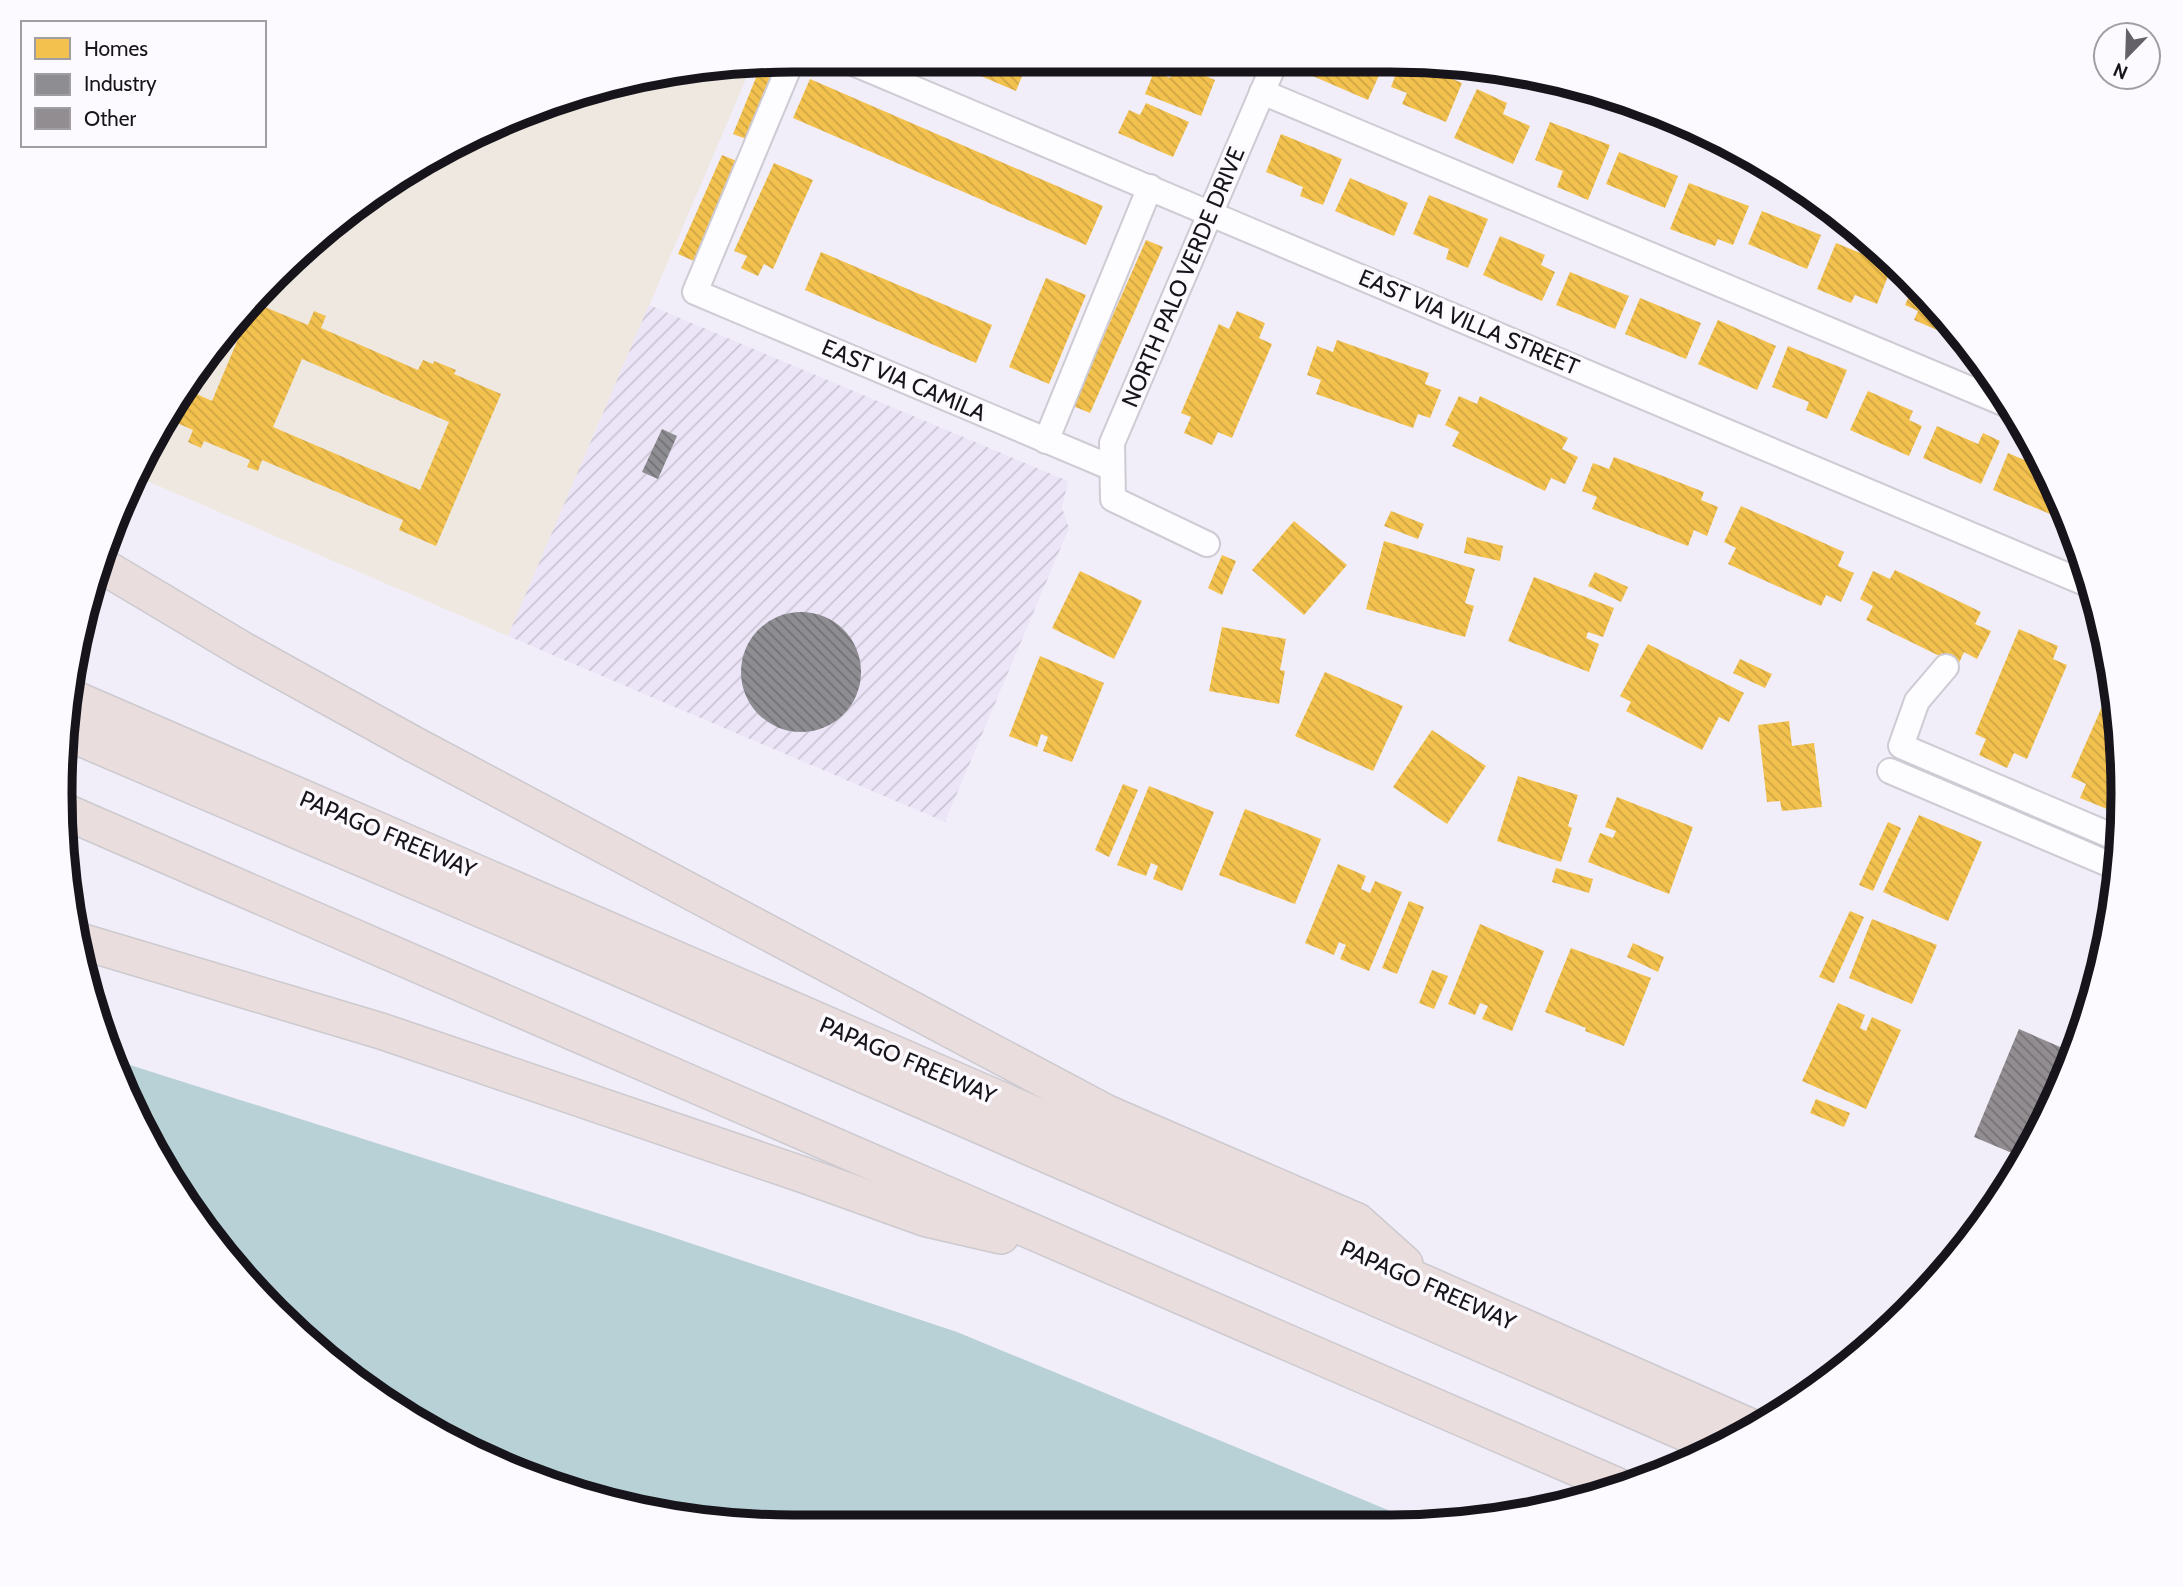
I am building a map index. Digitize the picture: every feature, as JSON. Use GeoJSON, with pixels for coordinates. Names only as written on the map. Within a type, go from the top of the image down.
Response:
{"type":"FeatureCollection","features":[{"type":"Feature","properties":{"kind":"highway"},"geometry":{"type":"LineString","coordinates":[[108,569],[245,651],[415,745],[1107,1113],[1357,1221],[1429,1285]]}},
{"type":"Feature","properties":{"kind":"highway","name":"PAPAGO FREEWAY"},"geometry":{"type":"LineString","coordinates":[[78,700],[1742,1423]]}},
{"type":"Feature","properties":{"kind":"highway"},"geometry":{"type":"LineString","coordinates":[[74,735],[640,978],[1706,1442]]}},
{"type":"Feature","properties":{"kind":"highway"},"geometry":{"type":"LineString","coordinates":[[72,815],[1607,1481]]}},
{"type":"Feature","properties":{"kind":"highway"},"geometry":{"type":"LineString","coordinates":[[88,943],[380,1031],[802,1174],[926,1219],[1086,1256]]}},
{"type":"Feature","properties":{"kind":"street","name":"EAST VIA CAMILA"},"geometry":{"type":"LineString","coordinates":[[787,72],[695,292],[1112,468]]}},
{"type":"Feature","properties":{"kind":"street","name":"EAST VIA VILLA STREET"},"geometry":{"type":"LineString","coordinates":[[875,72],[2079,580]]}},
{"type":"Feature","properties":{"kind":"street","name":"NORTH PALO VERDE DRIVE"},"geometry":{"type":"LineString","coordinates":[[1207,544],[1113,499],[1112,443],[1271,72]]}},
{"type":"Feature","properties":{"kind":"street"},"geometry":{"type":"LineString","coordinates":[[1262,92],[1994,399]]}},
{"type":"Feature","properties":{"kind":"street"},"geometry":{"type":"LineString","coordinates":[[1046,441],[1150,187]]}},
{"type":"Feature","properties":{"kind":"street"},"geometry":{"type":"LineString","coordinates":[[1946,667],[1917,701],[1901,746],[2110,835]]}},
{"type":"Feature","properties":{"kind":"street"},"geometry":{"type":"LineString","coordinates":[[1891,771],[2108,864]]}},
{"type":"Feature","properties":{"kind":"shaded area"},"geometry":{"type":"Polygon","coordinates":[[[749,73],[508,636],[144,480],[193,393],[251,318],[283,283],[318,251],[393,193],[474,146],[562,110],[653,86],[749,73]]]}},
{"type":"Feature","properties":{"kind":"shaded area"},"geometry":{"type":"Polygon","coordinates":[[[649,305],[1068,481],[1062,508],[1069,528],[945,822],[508,636],[649,305]]]}},
{"type":"Feature","properties":{"kind":"shaded area"},"geometry":{"type":"Polygon","coordinates":[[[124,1063],[654,1231],[957,1332],[1400,1515],[746,1514],[653,1501],[562,1477],[474,1441],[433,1419],[354,1366],[283,1304],[221,1233],[193,1194],[146,1113],[124,1063]]]}},
{"type":"Feature","properties":{"kind":"building: Homes"},"geometry":{"type":"Polygon","coordinates":[[[971,72],[1024,72],[1016,91],[971,72]]]}},
{"type":"Feature","properties":{"kind":"building: Homes"},"geometry":{"type":"Polygon","coordinates":[[[1154,72],[1170,78],[1173,72],[1196,72],[1215,80],[1201,116],[1145,94],[1154,72]]]}},
{"type":"Feature","properties":{"kind":"building: Homes"},"geometry":{"type":"Polygon","coordinates":[[[1309,72],[1381,72],[1368,100],[1308,74],[1309,72]]]}},
{"type":"Feature","properties":{"kind":"building: Homes"},"geometry":{"type":"Polygon","coordinates":[[[1397,72],[1438,73],[1462,83],[1446,122],[1402,104],[1407,93],[1391,87],[1397,72]]]}},
{"type":"Feature","properties":{"kind":"building: Homes"},"geometry":{"type":"Polygon","coordinates":[[[758,73],[775,74],[749,140],[733,134],[758,73]]]}},
{"type":"Feature","properties":{"kind":"building: Homes"},"geometry":{"type":"Polygon","coordinates":[[[810,79],[1103,206],[1086,245],[793,118],[810,79]]]}},
{"type":"Feature","properties":{"kind":"building: Homes"},"geometry":{"type":"Polygon","coordinates":[[[1477,89],[1507,103],[1503,114],[1530,126],[1513,164],[1454,138],[1477,89]]]}},
{"type":"Feature","properties":{"kind":"building: Homes"},"geometry":{"type":"Polygon","coordinates":[[[1146,103],[1189,122],[1173,157],[1118,133],[1129,110],[1140,115],[1146,103]]]}},
{"type":"Feature","properties":{"kind":"building: Homes"},"geometry":{"type":"Polygon","coordinates":[[[1550,122],[1610,145],[1588,200],[1557,187],[1563,171],[1535,160],[1550,122]]]}},
{"type":"Feature","properties":{"kind":"building: Homes"},"geometry":{"type":"Polygon","coordinates":[[[1281,134],[1342,159],[1323,205],[1300,196],[1303,187],[1266,172],[1281,134]]]}},
{"type":"Feature","properties":{"kind":"building: Homes"},"geometry":{"type":"Polygon","coordinates":[[[1619,152],[1678,176],[1665,208],[1606,184],[1619,152]]]}},
{"type":"Feature","properties":{"kind":"building: Homes"},"geometry":{"type":"Polygon","coordinates":[[[722,155],[739,162],[694,261],[678,254],[722,155]]]}},
{"type":"Feature","properties":{"kind":"building: Homes"},"geometry":{"type":"Polygon","coordinates":[[[774,163],[813,180],[773,269],[764,264],[758,276],[741,268],[747,256],[734,251],[774,163]]]}},
{"type":"Feature","properties":{"kind":"building: Homes"},"geometry":{"type":"Polygon","coordinates":[[[1350,178],[1408,203],[1394,236],[1335,211],[1350,178]]]}},
{"type":"Feature","properties":{"kind":"building: Homes"},"geometry":{"type":"Polygon","coordinates":[[[1689,183],[1749,206],[1733,245],[1718,239],[1715,246],[1670,229],[1689,183]]]}},
{"type":"Feature","properties":{"kind":"building: Homes"},"geometry":{"type":"Polygon","coordinates":[[[1429,195],[1488,219],[1468,268],[1446,259],[1449,249],[1413,234],[1429,195]]]}},
{"type":"Feature","properties":{"kind":"building: Homes"},"geometry":{"type":"Polygon","coordinates":[[[1762,211],[1821,235],[1807,269],[1748,244],[1762,211]]]}},
{"type":"Feature","properties":{"kind":"building: Homes"},"geometry":{"type":"Polygon","coordinates":[[[1500,236],[1545,255],[1541,265],[1555,272],[1542,301],[1483,275],[1500,236]]]}},
{"type":"Feature","properties":{"kind":"building: Homes"},"geometry":{"type":"Polygon","coordinates":[[[1146,240],[1163,247],[1090,413],[1073,406],[1146,240]]]}},
{"type":"Feature","properties":{"kind":"building: Homes"},"geometry":{"type":"Polygon","coordinates":[[[1836,243],[1873,258],[1889,273],[1877,304],[1855,295],[1851,303],[1817,289],[1836,243]]]}},
{"type":"Feature","properties":{"kind":"building: Homes"},"geometry":{"type":"Polygon","coordinates":[[[821,252],[992,325],[976,363],[805,290],[821,252]]]}},
{"type":"Feature","properties":{"kind":"building: Homes"},"geometry":{"type":"Polygon","coordinates":[[[1570,272],[1629,296],[1615,329],[1556,305],[1570,272]]]}},
{"type":"Feature","properties":{"kind":"building: Homes"},"geometry":{"type":"Polygon","coordinates":[[[1046,278],[1086,295],[1049,384],[1009,367],[1046,278]]]}},
{"type":"Feature","properties":{"kind":"building: Homes"},"geometry":{"type":"Polygon","coordinates":[[[1910,294],[1945,333],[1914,320],[1918,311],[1905,305],[1910,294]]]}},
{"type":"Feature","properties":{"kind":"building: Homes"},"geometry":{"type":"Polygon","coordinates":[[[1640,298],[1701,323],[1686,359],[1625,334],[1640,298]]]}},
{"type":"Feature","properties":{"kind":"building: Homes"},"geometry":{"type":"Polygon","coordinates":[[[262,306],[308,325],[314,311],[326,316],[321,328],[418,370],[423,360],[433,364],[434,361],[456,370],[454,374],[501,394],[436,546],[399,530],[403,520],[262,460],[258,471],[247,467],[250,460],[204,441],[201,448],[188,442],[193,430],[175,422],[193,392],[212,401],[241,332],[262,306]],[[302,359],[273,427],[420,490],[449,422],[302,359]]]}},
{"type":"Feature","properties":{"kind":"building: Homes"},"geometry":{"type":"Polygon","coordinates":[[[1237,311],[1265,323],[1259,338],[1272,344],[1232,438],[1218,432],[1212,445],[1184,433],[1191,417],[1181,413],[1219,324],[1229,329],[1237,311]]]}},
{"type":"Feature","properties":{"kind":"building: Homes"},"geometry":{"type":"Polygon","coordinates":[[[1718,320],[1776,346],[1757,390],[1698,364],[1718,320]]]}},
{"type":"Feature","properties":{"kind":"building: Homes"},"geometry":{"type":"Polygon","coordinates":[[[1337,340],[1429,373],[1425,384],[1441,390],[1430,418],[1418,414],[1413,428],[1316,394],[1321,380],[1307,375],[1317,346],[1333,352],[1337,340]]]}},
{"type":"Feature","properties":{"kind":"building: Homes"},"geometry":{"type":"Polygon","coordinates":[[[1788,346],[1847,370],[1827,419],[1806,410],[1809,402],[1772,387],[1788,346]]]}},
{"type":"Feature","properties":{"kind":"building: Homes"},"geometry":{"type":"Polygon","coordinates":[[[1868,391],[1913,411],[1909,420],[1922,426],[1909,456],[1850,430],[1868,391]]]}},
{"type":"Feature","properties":{"kind":"building: Homes"},"geometry":{"type":"Polygon","coordinates":[[[1459,396],[1477,404],[1480,396],[1568,438],[1562,449],[1578,457],[1565,484],[1551,478],[1545,491],[1452,446],[1459,432],[1445,425],[1459,396]]]}},
{"type":"Feature","properties":{"kind":"building: Homes"},"geometry":{"type":"Polygon","coordinates":[[[1937,426],[1978,444],[1983,433],[2000,441],[1981,484],[1923,458],[1937,426]]]}},
{"type":"Feature","properties":{"kind":"building: Homes"},"geometry":{"type":"Polygon","coordinates":[[[2008,453],[2031,463],[2052,509],[2050,514],[1993,490],[2008,453]]]}},
{"type":"Feature","properties":{"kind":"building: Homes"},"geometry":{"type":"Polygon","coordinates":[[[1614,457],[1704,492],[1701,500],[1718,507],[1707,536],[1694,530],[1688,546],[1592,509],[1597,497],[1582,491],[1593,463],[1609,469],[1614,457]]]}},
{"type":"Feature","properties":{"kind":"building: Homes"},"geometry":{"type":"Polygon","coordinates":[[[1741,506],[1844,552],[1838,566],[1854,573],[1841,602],[1826,595],[1821,606],[1728,564],[1736,548],[1724,542],[1741,506]]]}},
{"type":"Feature","properties":{"kind":"building: Homes"},"geometry":{"type":"Polygon","coordinates":[[[1391,511],[1424,524],[1418,539],[1384,526],[1391,511]]]}},
{"type":"Feature","properties":{"kind":"building: Homes"},"geometry":{"type":"Polygon","coordinates":[[[1294,521],[1347,565],[1304,615],[1252,570],[1294,521]]]}},
{"type":"Feature","properties":{"kind":"building: Homes"},"geometry":{"type":"Polygon","coordinates":[[[1467,537],[1503,546],[1500,561],[1464,553],[1467,537]]]}},
{"type":"Feature","properties":{"kind":"building: Homes"},"geometry":{"type":"Polygon","coordinates":[[[1384,541],[1475,569],[1465,603],[1474,606],[1465,637],[1366,609],[1384,541]]]}},
{"type":"Feature","properties":{"kind":"building: Homes"},"geometry":{"type":"Polygon","coordinates":[[[1222,555],[1236,561],[1222,595],[1208,588],[1222,555]]]}},
{"type":"Feature","properties":{"kind":"building: Homes"},"geometry":{"type":"Polygon","coordinates":[[[1895,570],[1981,612],[1975,624],[1991,631],[1977,659],[1964,652],[1958,665],[1866,620],[1873,606],[1860,599],[1873,571],[1890,579],[1895,570]]]}},
{"type":"Feature","properties":{"kind":"building: Homes"},"geometry":{"type":"Polygon","coordinates":[[[1080,571],[1142,601],[1114,659],[1052,628],[1080,571]]]}},
{"type":"Feature","properties":{"kind":"building: Homes"},"geometry":{"type":"Polygon","coordinates":[[[1595,572],[1628,587],[1621,602],[1588,586],[1595,572]]]}},
{"type":"Feature","properties":{"kind":"building: Homes"},"geometry":{"type":"Polygon","coordinates":[[[1534,577],[1614,608],[1603,637],[1588,632],[1586,638],[1599,644],[1589,672],[1508,641],[1534,577]]]}},
{"type":"Feature","properties":{"kind":"building: Homes"},"geometry":{"type":"Polygon","coordinates":[[[1222,627],[1286,639],[1280,670],[1285,671],[1279,704],[1209,691],[1222,627]]]}},
{"type":"Feature","properties":{"kind":"building: Homes"},"geometry":{"type":"Polygon","coordinates":[[[2019,629],[2058,646],[2053,659],[2067,665],[2027,759],[2014,753],[2007,768],[1979,755],[1986,739],[1975,734],[2019,629]]]}},
{"type":"Feature","properties":{"kind":"building: Homes"},"geometry":{"type":"Polygon","coordinates":[[[1648,644],[1744,693],[1729,722],[1719,717],[1702,750],[1626,711],[1631,702],[1620,696],[1648,644]]]}},
{"type":"Feature","properties":{"kind":"building: Homes"},"geometry":{"type":"Polygon","coordinates":[[[1040,656],[1104,683],[1072,762],[1043,751],[1048,737],[1041,734],[1037,747],[1009,736],[1040,656]]]}},
{"type":"Feature","properties":{"kind":"building: Homes"},"geometry":{"type":"Polygon","coordinates":[[[1740,659],[1772,674],[1765,688],[1733,673],[1740,659]]]}},
{"type":"Feature","properties":{"kind":"building: Homes"},"geometry":{"type":"Polygon","coordinates":[[[1325,672],[1403,706],[1373,771],[1295,736],[1325,672]]]}},
{"type":"Feature","properties":{"kind":"building: Homes"},"geometry":{"type":"Polygon","coordinates":[[[2105,700],[2111,794],[2107,809],[2080,798],[2086,784],[2071,777],[2105,700]]]}},
{"type":"Feature","properties":{"kind":"building: Homes"},"geometry":{"type":"Polygon","coordinates":[[[1789,721],[1792,746],[1814,743],[1822,807],[1782,811],[1780,801],[1767,802],[1758,725],[1789,721]]]}},
{"type":"Feature","properties":{"kind":"building: Homes"},"geometry":{"type":"Polygon","coordinates":[[[1432,730],[1486,766],[1447,824],[1393,787],[1432,730]]]}},
{"type":"Feature","properties":{"kind":"building: Homes"},"geometry":{"type":"Polygon","coordinates":[[[1518,776],[1578,795],[1568,826],[1572,828],[1561,862],[1497,841],[1518,776]]]}},
{"type":"Feature","properties":{"kind":"building: Homes"},"geometry":{"type":"Polygon","coordinates":[[[1123,784],[1138,790],[1109,857],[1095,850],[1123,784]]]}},
{"type":"Feature","properties":{"kind":"building: Homes"},"geometry":{"type":"Polygon","coordinates":[[[1149,786],[1214,812],[1182,891],[1153,879],[1158,866],[1151,863],[1146,876],[1117,865],[1149,786]]]}},
{"type":"Feature","properties":{"kind":"building: Homes"},"geometry":{"type":"Polygon","coordinates":[[[1617,797],[1693,827],[1669,894],[1588,862],[1600,833],[1613,838],[1616,831],[1605,827],[1617,797]]]}},
{"type":"Feature","properties":{"kind":"building: Homes"},"geometry":{"type":"Polygon","coordinates":[[[1245,809],[1321,839],[1295,904],[1219,875],[1245,809]]]}},
{"type":"Feature","properties":{"kind":"building: Homes"},"geometry":{"type":"Polygon","coordinates":[[[1919,815],[1982,842],[1948,921],[1883,892],[1919,815]]]}},
{"type":"Feature","properties":{"kind":"building: Homes"},"geometry":{"type":"Polygon","coordinates":[[[1888,822],[1901,828],[1873,891],[1859,885],[1888,822]]]}},
{"type":"Feature","properties":{"kind":"building: Homes"},"geometry":{"type":"Polygon","coordinates":[[[1338,864],[1366,876],[1361,889],[1370,893],[1375,881],[1402,892],[1369,971],[1340,959],[1346,945],[1339,942],[1334,955],[1305,943],[1338,864]]]}},
{"type":"Feature","properties":{"kind":"building: Homes"},"geometry":{"type":"Polygon","coordinates":[[[1556,868],[1593,879],[1589,893],[1552,882],[1556,868]]]}},
{"type":"Feature","properties":{"kind":"building: Homes"},"geometry":{"type":"Polygon","coordinates":[[[1409,901],[1424,907],[1397,974],[1382,968],[1409,901]]]}},
{"type":"Feature","properties":{"kind":"building: Homes"},"geometry":{"type":"Polygon","coordinates":[[[1850,911],[1864,917],[1834,983],[1819,977],[1850,911]]]}},
{"type":"Feature","properties":{"kind":"building: Homes"},"geometry":{"type":"Polygon","coordinates":[[[1872,919],[1937,945],[1912,1004],[1849,978],[1872,919]]]}},
{"type":"Feature","properties":{"kind":"building: Homes"},"geometry":{"type":"Polygon","coordinates":[[[1480,924],[1544,951],[1512,1031],[1482,1019],[1488,1006],[1480,1003],[1475,1015],[1448,1004],[1480,924]]]}},
{"type":"Feature","properties":{"kind":"building: Homes"},"geometry":{"type":"Polygon","coordinates":[[[1633,943],[1664,957],[1658,972],[1627,957],[1633,943]]]}},
{"type":"Feature","properties":{"kind":"building: Homes"},"geometry":{"type":"Polygon","coordinates":[[[1571,948],[1651,978],[1624,1046],[1545,1012],[1571,948]]]}},
{"type":"Feature","properties":{"kind":"building: Homes"},"geometry":{"type":"Polygon","coordinates":[[[1432,970],[1448,976],[1434,1009],[1419,1003],[1432,970]]]}},
{"type":"Feature","properties":{"kind":"building: Homes"},"geometry":{"type":"Polygon","coordinates":[[[1838,1003],[1865,1015],[1860,1028],[1866,1031],[1872,1017],[1901,1030],[1866,1109],[1802,1081],[1838,1003]]]}},
{"type":"Feature","properties":{"kind":"building: Homes"},"geometry":{"type":"Polygon","coordinates":[[[1816,1099],[1850,1113],[1844,1127],[1810,1113],[1816,1099]]]}},
{"type":"Feature","properties":{"kind":"building: Industry"},"geometry":{"type":"Polygon","coordinates":[[[662,429],[677,436],[658,479],[642,472],[662,429]]]}},
{"type":"Feature","properties":{"kind":"building: Industry"},"geometry":{"type":"Polygon","coordinates":[[[801,612],[824,617],[843,630],[856,649],[861,672],[856,695],[843,714],[824,727],[801,732],[778,727],[759,714],[746,695],[741,672],[746,649],[759,630],[778,617],[801,612]]]}},
{"type":"Feature","properties":{"kind":"building: Other"},"geometry":{"type":"Polygon","coordinates":[[[2019,1029],[2064,1049],[2037,1113],[2015,1154],[1974,1137],[2019,1029]]]}}]}
